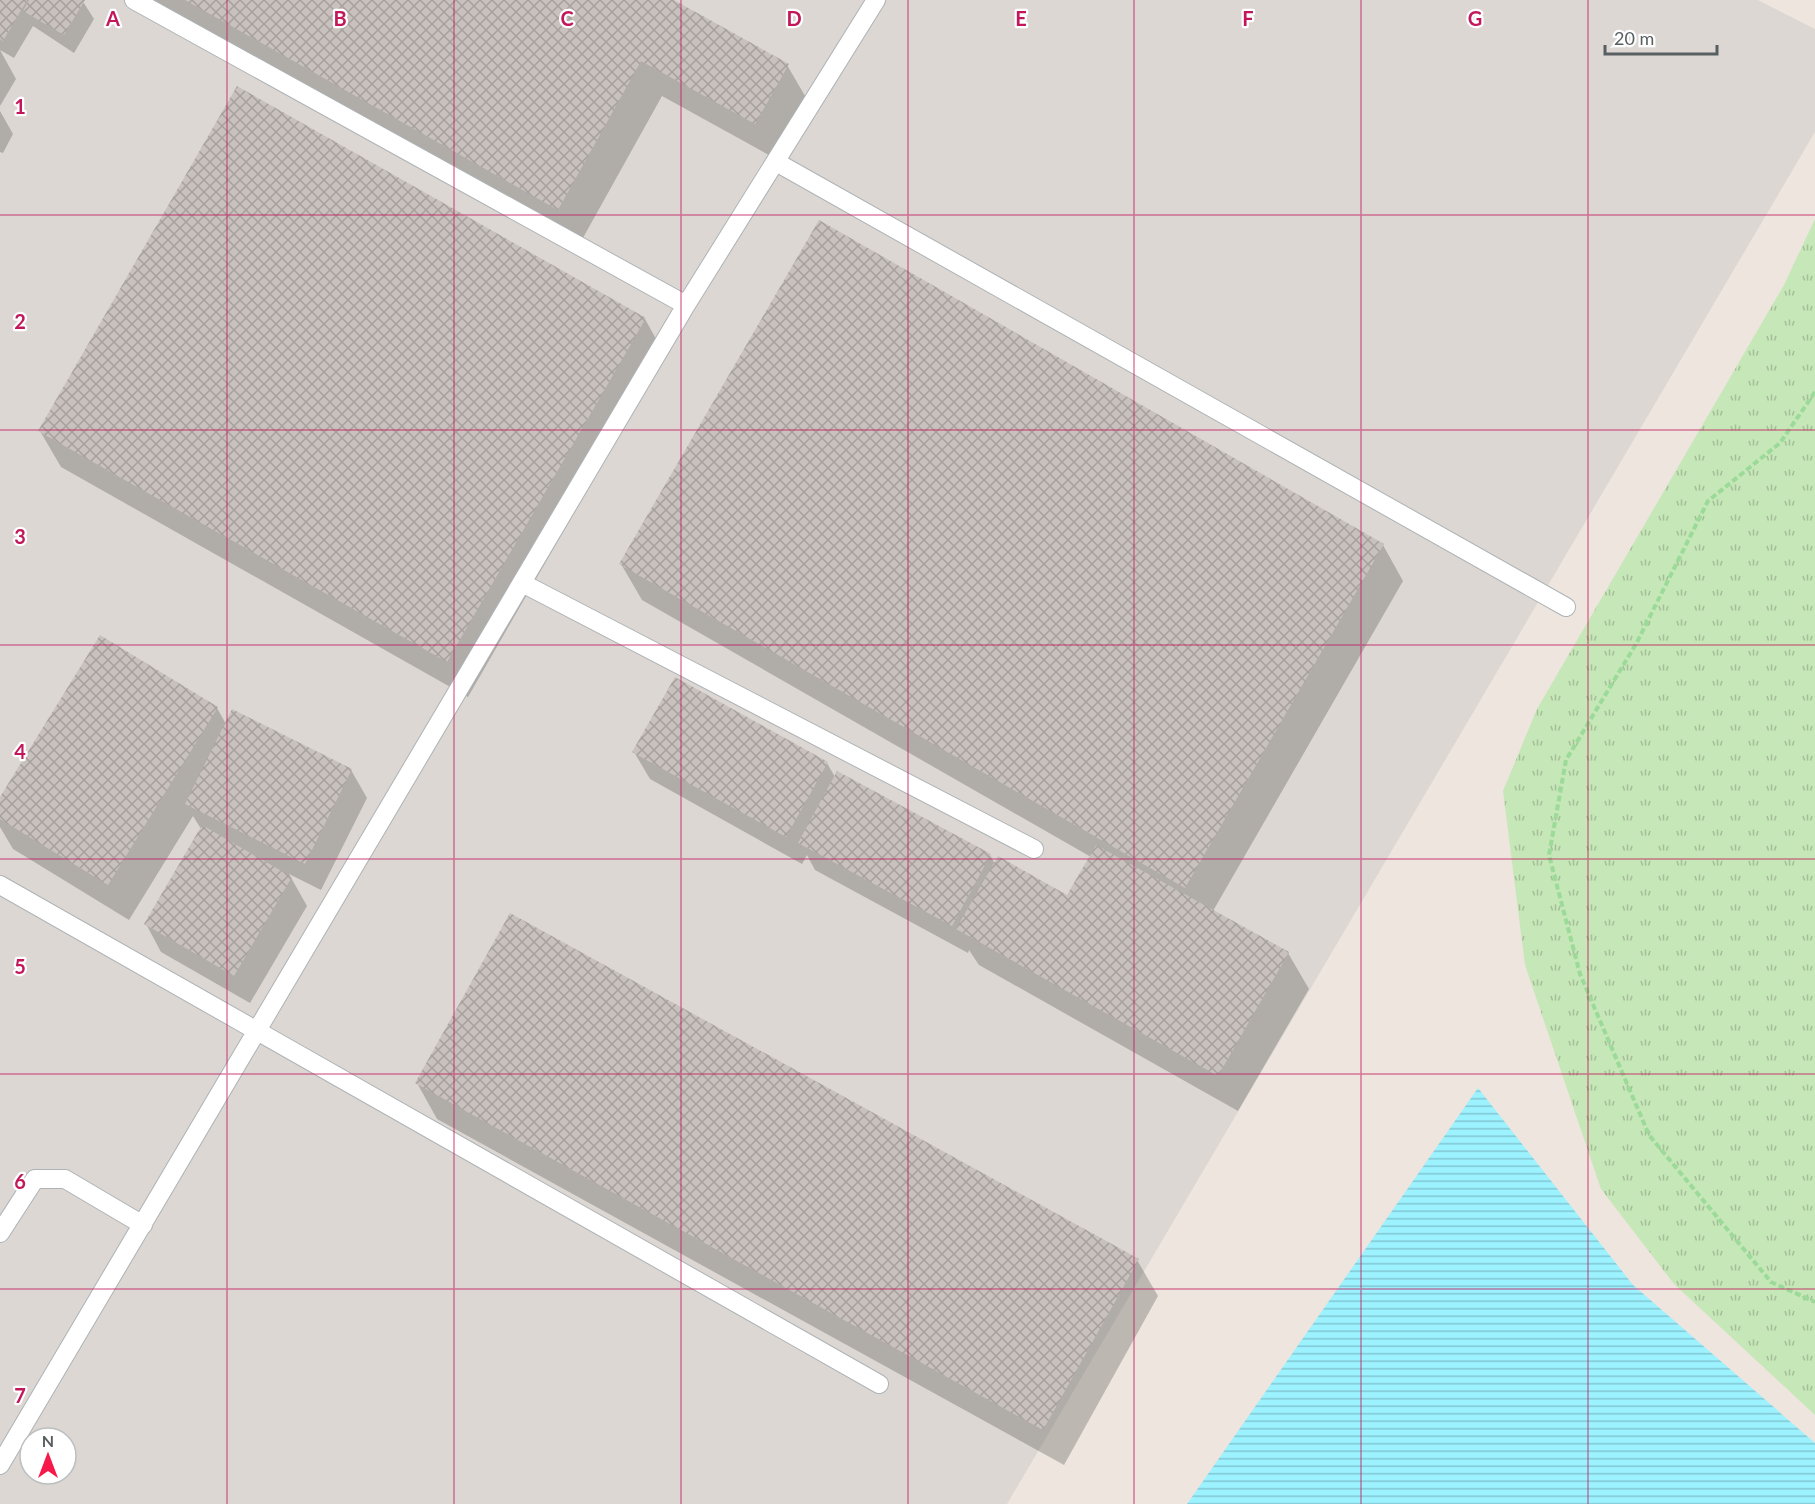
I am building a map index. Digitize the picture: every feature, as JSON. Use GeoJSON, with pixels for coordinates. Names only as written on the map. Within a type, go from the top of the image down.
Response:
{"type":"FeatureCollection","features":[{"type":"Feature","properties":{"kind":"lane"},"geometry":{"type":"LineString","coordinates":[[134,0],[686,305]]}},
{"type":"Feature","properties":{"kind":"lane"},"geometry":{"type":"LineString","coordinates":[[0,1464],[686,305],[876,0]]}},
{"type":"Feature","properties":{"kind":"lane"},"geometry":{"type":"LineString","coordinates":[[776,162],[1566,607]]}},
{"type":"Feature","properties":{"kind":"lane"},"geometry":{"type":"LineString","coordinates":[[522,583],[1034,849]]}},
{"type":"Feature","properties":{"kind":"lane"},"geometry":{"type":"LineString","coordinates":[[0,885],[879,1384]]}},
{"type":"Feature","properties":{"kind":"lane"},"geometry":{"type":"LineString","coordinates":[[0,1233],[35,1179],[66,1179],[143,1225]]}},
{"type":"Feature","properties":{"kind":"path"},"geometry":{"type":"LineString","coordinates":[[1815,393],[1780,443],[1708,501],[1636,644],[1566,760],[1549,855],[1580,974],[1649,1136],[1771,1282],[1815,1302]]}},
{"type":"Feature","properties":{"kind":"shaded area"},"geometry":{"type":"Polygon","coordinates":[[[0,0],[1758,0],[1815,29],[1815,132],[1007,1504],[0,1504],[0,0]]]}},
{"type":"Feature","properties":{"kind":"green space"},"geometry":{"type":"Polygon","coordinates":[[[1815,219],[1815,1415],[1674,1284],[1601,1189],[1525,965],[1503,791],[1537,709],[1784,285],[1815,219]]]}},
{"type":"Feature","properties":{"kind":"water"},"geometry":{"type":"Polygon","coordinates":[[[1478,1088],[1633,1285],[1815,1443],[1815,1504],[1187,1504],[1478,1088]]]}},
{"type":"Feature","properties":{"kind":"building"},"geometry":{"type":"Polygon","coordinates":[[[0,0],[27,0],[3,41],[0,39],[0,0]]]}},
{"type":"Feature","properties":{"kind":"building"},"geometry":{"type":"Polygon","coordinates":[[[29,0],[85,0],[64,35],[23,11],[29,0]]]}},
{"type":"Feature","properties":{"kind":"building"},"geometry":{"type":"Polygon","coordinates":[[[185,0],[674,0],[789,64],[755,124],[641,61],[558,210],[185,0]]]}},
{"type":"Feature","properties":{"kind":"building"},"geometry":{"type":"Polygon","coordinates":[[[237,86],[646,318],[447,662],[38,431],[237,86]]]}},
{"type":"Feature","properties":{"kind":"building"},"geometry":{"type":"Polygon","coordinates":[[[819,220],[1384,544],[1185,888],[619,564],[819,220]]]}},
{"type":"Feature","properties":{"kind":"building"},"geometry":{"type":"Polygon","coordinates":[[[100,635],[218,707],[108,885],[0,819],[0,797],[100,635]]]}},
{"type":"Feature","properties":{"kind":"building"},"geometry":{"type":"Polygon","coordinates":[[[675,677],[828,762],[786,837],[632,752],[675,677]]]}},
{"type":"Feature","properties":{"kind":"building"},"geometry":{"type":"Polygon","coordinates":[[[232,709],[352,769],[305,864],[185,804],[232,709]]]}},
{"type":"Feature","properties":{"kind":"building"},"geometry":{"type":"Polygon","coordinates":[[[837,771],[991,854],[952,926],[798,843],[837,771]]]}},
{"type":"Feature","properties":{"kind":"building"},"geometry":{"type":"Polygon","coordinates":[[[202,825],[292,877],[234,976],[144,924],[202,825]]]}},
{"type":"Feature","properties":{"kind":"building"},"geometry":{"type":"Polygon","coordinates":[[[1096,845],[1289,952],[1218,1076],[956,929],[998,856],[1067,895],[1096,845]]]}},
{"type":"Feature","properties":{"kind":"building"},"geometry":{"type":"Polygon","coordinates":[[[510,913],[1139,1259],[1043,1430],[415,1083],[510,913]]]}}]}
